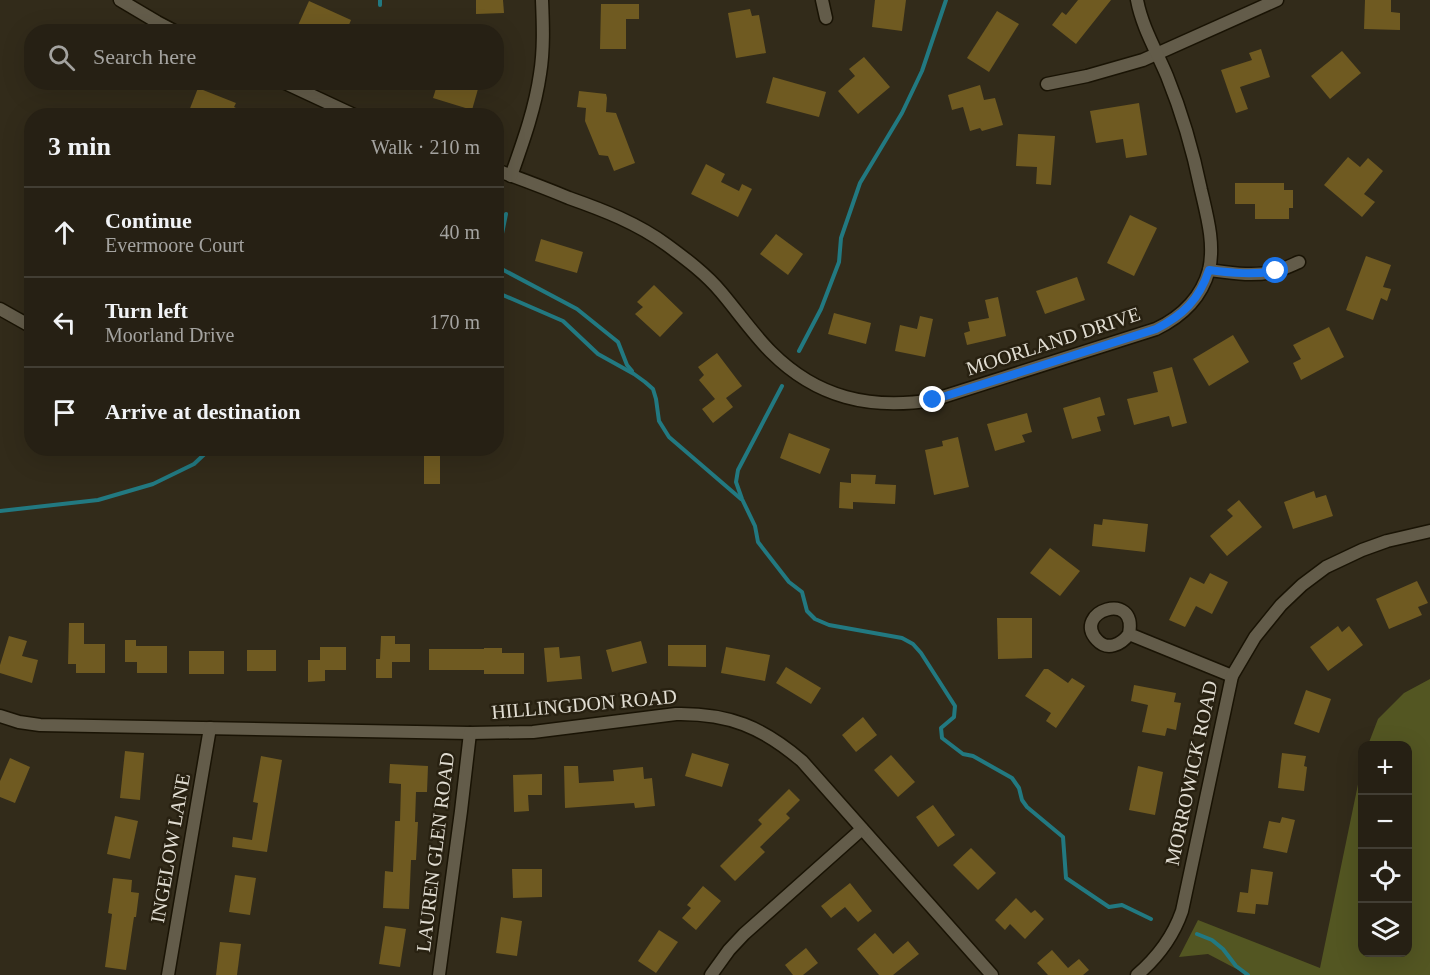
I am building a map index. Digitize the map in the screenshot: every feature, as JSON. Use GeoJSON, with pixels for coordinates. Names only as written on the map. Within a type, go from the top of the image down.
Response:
{"type":"FeatureCollection","features":[{"type":"Feature","properties":{"kind":"street"},"geometry":{"type":"LineString","coordinates":[[120,0],[161,24]]}},
{"type":"Feature","properties":{"kind":"street"},"geometry":{"type":"LineString","coordinates":[[511,176],[532,114],[541,74],[542,0]]}},
{"type":"Feature","properties":{"kind":"street"},"geometry":{"type":"LineString","coordinates":[[822,0],[826,18]]}},
{"type":"Feature","properties":{"kind":"street","name":"MOORLAND DRIVE"},"geometry":{"type":"LineString","coordinates":[[504,173],[607,212],[658,239],[687,260],[720,290],[770,351],[806,380],[850,399],[873,403],[909,404],[933,400],[1156,329],[1171,321],[1190,305],[1205,282],[1212,248],[1196,166],[1168,78],[1142,18],[1137,0]]}},
{"type":"Feature","properties":{"kind":"street"},"geometry":{"type":"LineString","coordinates":[[1047,84],[1086,76],[1157,54],[1277,0]]}},
{"type":"Feature","properties":{"kind":"street"},"geometry":{"type":"LineString","coordinates":[[300,90],[339,108]]}},
{"type":"Feature","properties":{"kind":"street"},"geometry":{"type":"LineString","coordinates":[[1209,270],[1257,274],[1276,271],[1299,262]]}},
{"type":"Feature","properties":{"kind":"street"},"geometry":{"type":"LineString","coordinates":[[0,309],[24,322]]}},
{"type":"Feature","properties":{"kind":"street","name":"MORROWICK ROAD"},"geometry":{"type":"LineString","coordinates":[[1137,975],[1163,949],[1172,935],[1182,910],[1232,676],[1254,637],[1281,605],[1326,567],[1387,541],[1430,531]]}},
{"type":"Feature","properties":{"kind":"street"},"geometry":{"type":"LineString","coordinates":[[1129,634],[1232,676]]}},
{"type":"Feature","properties":{"kind":"street","name":"HILLINGDON ROAD"},"geometry":{"type":"LineString","coordinates":[[0,716],[40,725],[470,733],[533,732],[676,714],[702,714],[728,719],[768,735],[802,761],[992,975]]}},
{"type":"Feature","properties":{"kind":"street","name":"INGELOW LANE"},"geometry":{"type":"LineString","coordinates":[[168,975],[210,728]]}},
{"type":"Feature","properties":{"kind":"street","name":"LAUREN GLEN ROAD"},"geometry":{"type":"LineString","coordinates":[[439,975],[470,733]]}},
{"type":"Feature","properties":{"kind":"street"},"geometry":{"type":"LineString","coordinates":[[711,975],[744,934],[862,829]]}},
{"type":"Feature","properties":{"kind":"green space"},"geometry":{"type":"Polygon","coordinates":[[[1430,679],[1430,975],[1248,975],[1208,954],[1179,957],[1198,920],[1320,968],[1358,784],[1358,957],[1412,957],[1412,741],[1370,741],[1378,719],[1404,693],[1430,679]]]}},
{"type":"Feature","properties":{"kind":"building"},"geometry":{"type":"Polygon","coordinates":[[[476,0],[503,0],[504,13],[476,14],[476,0]]]}},
{"type":"Feature","properties":{"kind":"building"},"geometry":{"type":"Polygon","coordinates":[[[875,0],[906,0],[902,31],[872,27],[875,0]]]}},
{"type":"Feature","properties":{"kind":"building"},"geometry":{"type":"Polygon","coordinates":[[[1078,0],[1111,0],[1076,44],[1052,25],[1062,12],[1066,15],[1078,0]]]}},
{"type":"Feature","properties":{"kind":"building"},"geometry":{"type":"Polygon","coordinates":[[[1365,0],[1391,0],[1391,12],[1400,13],[1400,30],[1364,29],[1365,0]]]}},
{"type":"Feature","properties":{"kind":"building"},"geometry":{"type":"Polygon","coordinates":[[[309,1],[351,20],[349,24],[299,24],[309,1]]]}},
{"type":"Feature","properties":{"kind":"building"},"geometry":{"type":"Polygon","coordinates":[[[601,4],[639,4],[639,19],[626,19],[626,49],[600,49],[601,4]]]}},
{"type":"Feature","properties":{"kind":"building"},"geometry":{"type":"Polygon","coordinates":[[[750,9],[752,16],[759,15],[766,53],[736,58],[728,13],[750,9]]]}},
{"type":"Feature","properties":{"kind":"building"},"geometry":{"type":"Polygon","coordinates":[[[997,11],[1019,24],[989,72],[967,58],[997,11]]]}},
{"type":"Feature","properties":{"kind":"building"},"geometry":{"type":"Polygon","coordinates":[[[1261,49],[1270,77],[1240,87],[1248,109],[1236,113],[1221,70],[1252,60],[1249,53],[1261,49]]]}},
{"type":"Feature","properties":{"kind":"building"},"geometry":{"type":"Polygon","coordinates":[[[1342,51],[1361,73],[1330,99],[1311,76],[1342,51]]]}},
{"type":"Feature","properties":{"kind":"building"},"geometry":{"type":"Polygon","coordinates":[[[864,57],[890,87],[858,114],[838,91],[855,76],[849,69],[864,57]]]}},
{"type":"Feature","properties":{"kind":"building"},"geometry":{"type":"Polygon","coordinates":[[[773,77],[826,92],[819,117],[766,103],[773,77]]]}},
{"type":"Feature","properties":{"kind":"building"},"geometry":{"type":"Polygon","coordinates":[[[980,85],[984,100],[995,98],[1003,125],[982,131],[980,128],[970,131],[963,107],[952,110],[948,95],[980,85]]]}},
{"type":"Feature","properties":{"kind":"building"},"geometry":{"type":"Polygon","coordinates":[[[197,90],[203,90],[236,103],[234,107],[236,108],[190,108],[197,90]]]}},
{"type":"Feature","properties":{"kind":"building"},"geometry":{"type":"Polygon","coordinates":[[[436,90],[478,90],[473,108],[433,98],[436,90]]]}},
{"type":"Feature","properties":{"kind":"building"},"geometry":{"type":"Polygon","coordinates":[[[579,91],[606,94],[606,112],[616,113],[635,163],[614,171],[608,156],[599,155],[585,121],[586,108],[577,107],[579,91]]]}},
{"type":"Feature","properties":{"kind":"building"},"geometry":{"type":"Polygon","coordinates":[[[1139,103],[1147,155],[1126,158],[1123,139],[1096,143],[1090,111],[1139,103]]]}},
{"type":"Feature","properties":{"kind":"building"},"geometry":{"type":"Polygon","coordinates":[[[1018,134],[1055,136],[1051,185],[1036,184],[1037,167],[1016,166],[1018,134]]]}},
{"type":"Feature","properties":{"kind":"building"},"geometry":{"type":"Polygon","coordinates":[[[1348,157],[1360,167],[1368,158],[1383,171],[1364,194],[1375,202],[1362,217],[1324,185],[1348,157]]]}},
{"type":"Feature","properties":{"kind":"building"},"geometry":{"type":"Polygon","coordinates":[[[706,164],[725,174],[721,182],[739,191],[742,184],[752,189],[738,217],[691,194],[706,164]]]}},
{"type":"Feature","properties":{"kind":"building"},"geometry":{"type":"Polygon","coordinates":[[[1235,183],[1284,183],[1284,190],[1293,190],[1293,208],[1289,208],[1289,219],[1255,219],[1255,204],[1235,204],[1235,183]]]}},
{"type":"Feature","properties":{"kind":"building"},"geometry":{"type":"Polygon","coordinates":[[[1130,215],[1157,228],[1134,276],[1107,263],[1130,215]]]}},
{"type":"Feature","properties":{"kind":"building"},"geometry":{"type":"Polygon","coordinates":[[[776,234],[803,254],[788,275],[760,254],[776,234]]]}},
{"type":"Feature","properties":{"kind":"building"},"geometry":{"type":"Polygon","coordinates":[[[541,239],[583,252],[577,273],[535,261],[541,239]]]}},
{"type":"Feature","properties":{"kind":"building"},"geometry":{"type":"Polygon","coordinates":[[[1366,256],[1391,265],[1383,287],[1391,289],[1387,301],[1381,298],[1373,320],[1346,310],[1366,256]]]}},
{"type":"Feature","properties":{"kind":"building"},"geometry":{"type":"Polygon","coordinates":[[[1077,277],[1085,300],[1045,314],[1036,291],[1077,277]]]}},
{"type":"Feature","properties":{"kind":"building"},"geometry":{"type":"Polygon","coordinates":[[[654,285],[683,313],[660,337],[635,314],[643,307],[637,302],[654,285]]]}},
{"type":"Feature","properties":{"kind":"building"},"geometry":{"type":"Polygon","coordinates":[[[998,297],[1006,336],[967,345],[964,333],[970,331],[968,322],[989,318],[985,300],[998,297]]]}},
{"type":"Feature","properties":{"kind":"building"},"geometry":{"type":"Polygon","coordinates":[[[834,313],[871,323],[866,344],[828,334],[834,313]]]}},
{"type":"Feature","properties":{"kind":"building"},"geometry":{"type":"Polygon","coordinates":[[[920,316],[933,319],[925,357],[895,351],[900,325],[917,329],[920,316]]]}},
{"type":"Feature","properties":{"kind":"building"},"geometry":{"type":"Polygon","coordinates":[[[1329,327],[1344,357],[1301,380],[1293,363],[1301,359],[1293,345],[1329,327]]]}},
{"type":"Feature","properties":{"kind":"building"},"geometry":{"type":"Polygon","coordinates":[[[1233,335],[1249,362],[1209,386],[1193,359],[1233,335]]]}},
{"type":"Feature","properties":{"kind":"building"},"geometry":{"type":"Polygon","coordinates":[[[717,353],[742,386],[726,398],[733,407],[713,423],[702,409],[715,399],[699,380],[704,375],[698,367],[717,353]]]}},
{"type":"Feature","properties":{"kind":"building"},"geometry":{"type":"Polygon","coordinates":[[[1172,367],[1187,423],[1172,427],[1169,416],[1134,425],[1127,399],[1158,392],[1153,372],[1172,367]]]}},
{"type":"Feature","properties":{"kind":"building"},"geometry":{"type":"Polygon","coordinates":[[[1100,397],[1105,415],[1097,417],[1101,431],[1072,439],[1063,408],[1100,397]]]}},
{"type":"Feature","properties":{"kind":"building"},"geometry":{"type":"Polygon","coordinates":[[[1027,413],[1032,432],[1022,435],[1025,442],[995,451],[987,424],[1027,413]]]}},
{"type":"Feature","properties":{"kind":"building"},"geometry":{"type":"Polygon","coordinates":[[[789,433],[830,449],[820,474],[780,458],[789,433]]]}},
{"type":"Feature","properties":{"kind":"building"},"geometry":{"type":"Polygon","coordinates":[[[958,437],[969,487],[934,495],[925,450],[943,446],[942,441],[958,437]]]}},
{"type":"Feature","properties":{"kind":"building"},"geometry":{"type":"Polygon","coordinates":[[[424,456],[440,456],[440,484],[424,484],[424,456]]]}},
{"type":"Feature","properties":{"kind":"building"},"geometry":{"type":"Polygon","coordinates":[[[851,474],[876,475],[875,484],[896,485],[895,504],[853,502],[853,509],[839,508],[840,482],[851,483],[851,474]]]}},
{"type":"Feature","properties":{"kind":"building"},"geometry":{"type":"Polygon","coordinates":[[[1314,491],[1316,498],[1326,495],[1333,516],[1293,529],[1284,502],[1314,491]]]}},
{"type":"Feature","properties":{"kind":"building"},"geometry":{"type":"Polygon","coordinates":[[[1239,500],[1262,527],[1227,556],[1210,536],[1233,516],[1227,510],[1239,500]]]}},
{"type":"Feature","properties":{"kind":"building"},"geometry":{"type":"Polygon","coordinates":[[[1103,519],[1148,524],[1145,552],[1092,546],[1094,524],[1102,525],[1103,519]]]}},
{"type":"Feature","properties":{"kind":"building"},"geometry":{"type":"Polygon","coordinates":[[[1050,548],[1080,571],[1060,596],[1030,573],[1050,548]]]}},
{"type":"Feature","properties":{"kind":"building"},"geometry":{"type":"Polygon","coordinates":[[[1210,573],[1228,582],[1212,614],[1196,606],[1185,627],[1169,620],[1190,577],[1204,584],[1210,573]]]}},
{"type":"Feature","properties":{"kind":"building"},"geometry":{"type":"Polygon","coordinates":[[[1417,581],[1428,603],[1418,607],[1422,615],[1389,629],[1376,599],[1417,581]]]}},
{"type":"Feature","properties":{"kind":"building"},"geometry":{"type":"Polygon","coordinates":[[[997,618],[1032,618],[1032,658],[998,659],[997,618]]]}},
{"type":"Feature","properties":{"kind":"building"},"geometry":{"type":"Polygon","coordinates":[[[69,623],[84,623],[84,644],[105,644],[105,673],[76,673],[76,664],[68,664],[69,623]]]}},
{"type":"Feature","properties":{"kind":"building"},"geometry":{"type":"Polygon","coordinates":[[[1338,626],[1342,632],[1349,626],[1363,645],[1328,671],[1310,647],[1338,626]]]}},
{"type":"Feature","properties":{"kind":"building"},"geometry":{"type":"Polygon","coordinates":[[[9,636],[27,641],[22,656],[38,660],[32,683],[0,673],[0,665],[9,636]]]}},
{"type":"Feature","properties":{"kind":"building"},"geometry":{"type":"Polygon","coordinates":[[[381,636],[395,636],[395,644],[410,644],[410,662],[392,662],[392,678],[376,678],[376,659],[380,659],[381,636]]]}},
{"type":"Feature","properties":{"kind":"building"},"geometry":{"type":"Polygon","coordinates":[[[125,640],[136,640],[136,646],[167,646],[167,673],[137,673],[137,662],[125,662],[125,640]]]}},
{"type":"Feature","properties":{"kind":"building"},"geometry":{"type":"Polygon","coordinates":[[[641,641],[647,663],[612,672],[606,650],[641,641]]]}},
{"type":"Feature","properties":{"kind":"building"},"geometry":{"type":"Polygon","coordinates":[[[668,645],[706,645],[706,667],[668,666],[668,645]]]}},
{"type":"Feature","properties":{"kind":"building"},"geometry":{"type":"Polygon","coordinates":[[[320,647],[346,647],[346,670],[325,670],[325,681],[308,682],[308,660],[320,660],[320,647]]]}},
{"type":"Feature","properties":{"kind":"building"},"geometry":{"type":"Polygon","coordinates":[[[559,647],[560,658],[580,656],[582,679],[547,682],[544,648],[559,647]]]}},
{"type":"Feature","properties":{"kind":"building"},"geometry":{"type":"Polygon","coordinates":[[[726,647],[770,655],[765,681],[721,673],[726,647]]]}},
{"type":"Feature","properties":{"kind":"building"},"geometry":{"type":"Polygon","coordinates":[[[502,648],[502,653],[524,653],[524,674],[484,674],[484,670],[429,670],[429,649],[502,648]]]}},
{"type":"Feature","properties":{"kind":"building"},"geometry":{"type":"Polygon","coordinates":[[[247,650],[276,650],[276,671],[247,671],[247,650]]]}},
{"type":"Feature","properties":{"kind":"building"},"geometry":{"type":"Polygon","coordinates":[[[189,651],[224,651],[224,674],[189,674],[189,651]]]}},
{"type":"Feature","properties":{"kind":"building"},"geometry":{"type":"Polygon","coordinates":[[[786,667],[821,688],[811,704],[776,683],[786,667]]]}},
{"type":"Feature","properties":{"kind":"building"},"geometry":{"type":"Polygon","coordinates":[[[1044,669],[1048,669],[1068,683],[1072,678],[1085,686],[1056,728],[1046,721],[1051,713],[1025,696],[1044,669]]]}},
{"type":"Feature","properties":{"kind":"building"},"geometry":{"type":"Polygon","coordinates":[[[1134,685],[1176,693],[1174,702],[1181,703],[1176,730],[1167,728],[1165,736],[1142,732],[1148,705],[1131,701],[1134,685]]]}},
{"type":"Feature","properties":{"kind":"building"},"geometry":{"type":"Polygon","coordinates":[[[1306,690],[1331,699],[1319,733],[1294,724],[1306,690]]]}},
{"type":"Feature","properties":{"kind":"building"},"geometry":{"type":"Polygon","coordinates":[[[863,717],[877,735],[856,752],[842,735],[863,717]]]}},
{"type":"Feature","properties":{"kind":"building"},"geometry":{"type":"Polygon","coordinates":[[[125,751],[144,753],[140,800],[120,798],[125,751]]]}},
{"type":"Feature","properties":{"kind":"building"},"geometry":{"type":"Polygon","coordinates":[[[692,753],[729,764],[722,787],[685,776],[692,753]]]}},
{"type":"Feature","properties":{"kind":"building"},"geometry":{"type":"Polygon","coordinates":[[[1282,753],[1306,756],[1304,791],[1278,788],[1282,753]]]}},
{"type":"Feature","properties":{"kind":"building"},"geometry":{"type":"Polygon","coordinates":[[[891,755],[915,782],[898,797],[874,770],[891,755]]]}},
{"type":"Feature","properties":{"kind":"building"},"geometry":{"type":"Polygon","coordinates":[[[261,756],[282,760],[267,852],[232,847],[233,837],[252,840],[258,803],[253,802],[261,756]]]}},
{"type":"Feature","properties":{"kind":"building"},"geometry":{"type":"Polygon","coordinates":[[[10,758],[30,767],[15,803],[0,797],[0,781],[10,758]]]}},
{"type":"Feature","properties":{"kind":"building"},"geometry":{"type":"Polygon","coordinates":[[[390,764],[428,766],[427,792],[416,792],[415,822],[418,822],[416,860],[411,860],[409,909],[383,908],[385,871],[393,872],[395,821],[400,821],[401,784],[389,783],[390,764]]]}},
{"type":"Feature","properties":{"kind":"building"},"geometry":{"type":"Polygon","coordinates":[[[564,766],[578,766],[579,783],[614,781],[613,770],[643,767],[644,779],[652,778],[655,806],[635,808],[634,803],[565,808],[564,766]]]}},
{"type":"Feature","properties":{"kind":"building"},"geometry":{"type":"Polygon","coordinates":[[[1138,766],[1163,772],[1155,815],[1129,810],[1138,766]]]}},
{"type":"Feature","properties":{"kind":"building"},"geometry":{"type":"Polygon","coordinates":[[[542,774],[542,795],[528,795],[529,811],[514,812],[513,775],[542,774]]]}},
{"type":"Feature","properties":{"kind":"building"},"geometry":{"type":"Polygon","coordinates":[[[789,789],[800,800],[786,814],[790,818],[760,847],[765,852],[735,881],[720,866],[762,824],[758,820],[789,789]]]}},
{"type":"Feature","properties":{"kind":"building"},"geometry":{"type":"Polygon","coordinates":[[[933,805],[955,835],[938,847],[916,817],[933,805]]]}},
{"type":"Feature","properties":{"kind":"building"},"geometry":{"type":"Polygon","coordinates":[[[115,816],[138,821],[130,859],[107,854],[115,816]]]}},
{"type":"Feature","properties":{"kind":"building"},"geometry":{"type":"Polygon","coordinates":[[[1282,817],[1295,820],[1287,853],[1263,848],[1269,821],[1280,823],[1282,817]]]}},
{"type":"Feature","properties":{"kind":"building"},"geometry":{"type":"Polygon","coordinates":[[[971,848],[996,873],[978,890],[953,865],[971,848]]]}},
{"type":"Feature","properties":{"kind":"building"},"geometry":{"type":"Polygon","coordinates":[[[512,869],[542,869],[542,897],[513,898],[512,869]]]}},
{"type":"Feature","properties":{"kind":"building"},"geometry":{"type":"Polygon","coordinates":[[[1251,869],[1273,872],[1268,905],[1256,904],[1255,914],[1237,912],[1240,892],[1248,893],[1251,869]]]}},
{"type":"Feature","properties":{"kind":"building"},"geometry":{"type":"Polygon","coordinates":[[[235,875],[256,878],[250,915],[229,912],[235,875]]]}},
{"type":"Feature","properties":{"kind":"building"},"geometry":{"type":"Polygon","coordinates":[[[113,878],[132,880],[131,892],[139,893],[126,970],[105,967],[112,914],[108,913],[113,878]]]}},
{"type":"Feature","properties":{"kind":"building"},"geometry":{"type":"Polygon","coordinates":[[[850,883],[872,911],[858,922],[845,907],[831,918],[821,906],[850,883]]]}},
{"type":"Feature","properties":{"kind":"building"},"geometry":{"type":"Polygon","coordinates":[[[703,886],[721,901],[696,930],[682,918],[691,908],[687,905],[703,886]]]}},
{"type":"Feature","properties":{"kind":"building"},"geometry":{"type":"Polygon","coordinates":[[[1016,898],[1031,913],[1035,910],[1044,919],[1025,939],[1010,924],[1005,930],[995,920],[1016,898]]]}},
{"type":"Feature","properties":{"kind":"building"},"geometry":{"type":"Polygon","coordinates":[[[501,917],[522,921],[517,956],[496,953],[501,917]]]}},
{"type":"Feature","properties":{"kind":"building"},"geometry":{"type":"Polygon","coordinates":[[[385,926],[406,929],[400,967],[379,964],[385,926]]]}},
{"type":"Feature","properties":{"kind":"building"},"geometry":{"type":"Polygon","coordinates":[[[659,930],[678,942],[656,973],[638,961],[659,930]]]}},
{"type":"Feature","properties":{"kind":"building"},"geometry":{"type":"Polygon","coordinates":[[[875,933],[893,954],[908,941],[919,954],[893,975],[879,975],[857,949],[875,933]]]}},
{"type":"Feature","properties":{"kind":"building"},"geometry":{"type":"Polygon","coordinates":[[[220,942],[241,944],[237,975],[216,975],[220,942]]]}},
{"type":"Feature","properties":{"kind":"building"},"geometry":{"type":"Polygon","coordinates":[[[806,948],[818,963],[803,975],[793,975],[785,965],[806,948]]]}},
{"type":"Feature","properties":{"kind":"building"},"geometry":{"type":"Polygon","coordinates":[[[1052,950],[1068,968],[1079,959],[1089,970],[1083,975],[1048,975],[1037,963],[1052,950]]]}},
{"type":"Feature","properties":{"kind":"waterway"},"geometry":{"type":"LineString","coordinates":[[380,0],[380,5]]}},
{"type":"Feature","properties":{"kind":"waterway"},"geometry":{"type":"LineString","coordinates":[[799,351],[821,309],[839,262],[841,238],[860,183],[902,113],[922,71],[946,0]]}},
{"type":"Feature","properties":{"kind":"waterway"},"geometry":{"type":"LineString","coordinates":[[504,224],[506,214]]}},
{"type":"Feature","properties":{"kind":"waterway"},"geometry":{"type":"LineString","coordinates":[[504,270],[577,309],[618,342],[627,365],[632,371]]}},
{"type":"Feature","properties":{"kind":"waterway"},"geometry":{"type":"LineString","coordinates":[[504,295],[563,321],[598,354],[645,382],[653,389],[659,421],[669,437],[741,499]]}},
{"type":"Feature","properties":{"kind":"waterway"},"geometry":{"type":"LineString","coordinates":[[782,386],[738,470],[736,482],[755,526],[758,542],[789,582],[802,592],[807,611],[815,619],[829,625],[902,638],[913,644],[955,706],[954,717],[941,728],[942,738],[963,754],[973,756],[1012,778],[1027,807],[1063,837],[1066,878],[1109,907],[1122,905],[1151,919]]}},
{"type":"Feature","properties":{"kind":"waterway"},"geometry":{"type":"LineString","coordinates":[[0,511],[98,500],[153,484],[194,464],[202,456]]}},
{"type":"Feature","properties":{"kind":"waterway"},"geometry":{"type":"LineString","coordinates":[[1197,934],[1212,940],[1223,949],[1236,966],[1248,975]]}},
{"type":"Feature","properties":{"kind":"route"},"geometry":{"type":"LineString","coordinates":[[933,400],[1156,329],[1171,321],[1190,305],[1205,282],[1209,270],[1257,274],[1276,271]]}}]}
